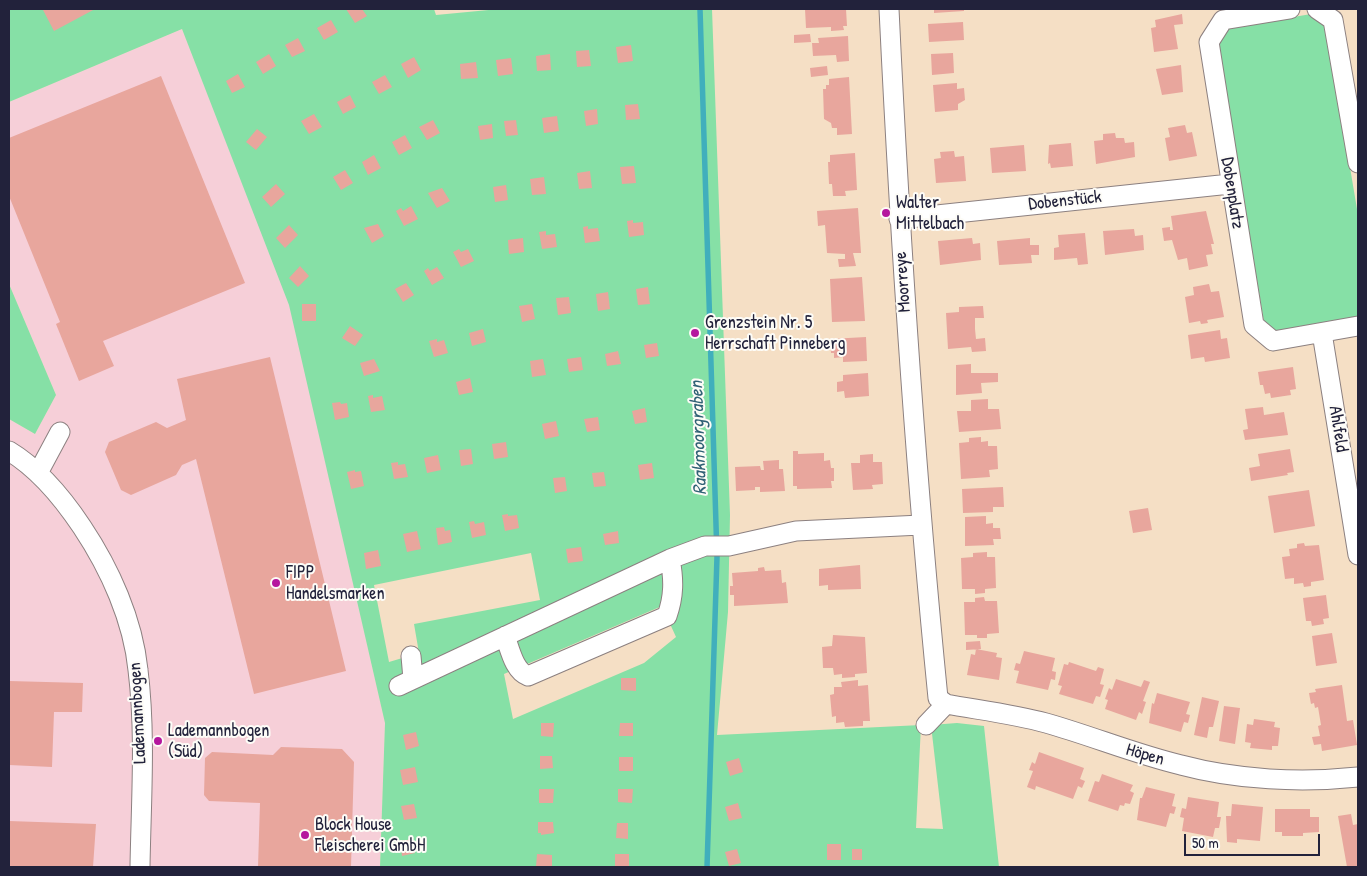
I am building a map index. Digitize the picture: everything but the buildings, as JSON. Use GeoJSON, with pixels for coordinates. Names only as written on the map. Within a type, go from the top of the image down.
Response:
{"type":"FeatureCollection","features":[{"type":"Feature","properties":{"kind":"street","name":"Moorreye"},"geometry":{"type":"LineString","coordinates":[[889,9],[899,219],[921,525],[942,701]]}},
{"type":"Feature","properties":{"kind":"street","name":"Dobenplatz"},"geometry":{"type":"LineString","coordinates":[[1290,9],[1267,10],[1223,20],[1209,42],[1254,326],[1273,341],[1358,326]]}},
{"type":"Feature","properties":{"kind":"street"},"geometry":{"type":"LineString","coordinates":[[1317,9],[1333,20],[1358,162]]}},
{"type":"Feature","properties":{"kind":"street","name":"Dobenstück"},"geometry":{"type":"LineString","coordinates":[[899,219],[1230,184]]}},
{"type":"Feature","properties":{"kind":"street","name":"Ahlfeld"},"geometry":{"type":"LineString","coordinates":[[1322,333],[1358,555]]}},
{"type":"Feature","properties":{"kind":"street"},"geometry":{"type":"LineString","coordinates":[[38,473],[60,432]]}},
{"type":"Feature","properties":{"kind":"street","name":"Lademannbogen"},"geometry":{"type":"LineString","coordinates":[[9,451],[24,460],[38,473],[68,507],[91,540],[102,560],[130,628],[138,669],[141,704],[140,867]]}},
{"type":"Feature","properties":{"kind":"street"},"geometry":{"type":"LineString","coordinates":[[411,656],[406,682],[670,559],[705,546],[730,546],[796,530],[921,525]]}},
{"type":"Feature","properties":{"kind":"street"},"geometry":{"type":"LineString","coordinates":[[505,636],[518,668],[523,674],[528,676],[667,616],[673,599],[673,576],[670,559]]}},
{"type":"Feature","properties":{"kind":"street"},"geometry":{"type":"LineString","coordinates":[[926,725],[942,701]]}},
{"type":"Feature","properties":{"kind":"street","name":"Höpen"},"geometry":{"type":"LineString","coordinates":[[942,701],[1045,723],[1183,766],[1239,776],[1279,779],[1358,776]]}},
{"type":"Feature","properties":{"kind":"shaded area"},"geometry":{"type":"Polygon","coordinates":[[[182,29],[289,301],[385,723],[380,867],[9,867],[9,419],[35,434],[56,395],[9,284],[9,102],[182,29]]]}},
{"type":"Feature","properties":{"kind":"green space"},"geometry":{"type":"Polygon","coordinates":[[[9,9],[434,9],[436,15],[499,9],[712,9],[730,515],[728,612],[717,735],[921,725],[916,828],[943,829],[931,725],[957,723],[984,726],[999,867],[380,867],[385,723],[289,305],[182,29],[9,102],[9,9]],[[531,553],[374,585],[389,662],[419,653],[414,624],[540,600],[531,553]],[[662,606],[504,674],[513,719],[644,663],[676,637],[662,606]]]}},
{"type":"Feature","properties":{"kind":"green space"},"geometry":{"type":"Polygon","coordinates":[[[1317,13],[1325,19],[1358,215],[1358,319],[1273,333],[1265,328],[1216,38],[1223,29],[1317,13]]]}},
{"type":"Feature","properties":{"kind":"green space"},"geometry":{"type":"Polygon","coordinates":[[[9,284],[56,395],[35,434],[9,419],[9,284]]]}},
{"type":"Feature","properties":{"kind":"waterway","name":"Raakmoorgraben"},"geometry":{"type":"LineString","coordinates":[[700,9],[717,557],[707,867]]}},
{"type":"Feature","properties":{"kind":"place","name":"Walter Mittelbach"},"geometry":{"type":"Point","coordinates":[886,213]}},
{"type":"Feature","properties":{"kind":"place","name":"Grenzstein Nr. 5 Herrschaft Pinneberg"},"geometry":{"type":"Point","coordinates":[695,333]}},
{"type":"Feature","properties":{"kind":"place","name":"FIPP Handelsmarken"},"geometry":{"type":"Point","coordinates":[276,583]}},
{"type":"Feature","properties":{"kind":"place","name":"Lademannbogen (Süd)"},"geometry":{"type":"Point","coordinates":[158,741]}},
{"type":"Feature","properties":{"kind":"place","name":"Block House Fleischerei GmbH"},"geometry":{"type":"Point","coordinates":[305,835]}}]}
